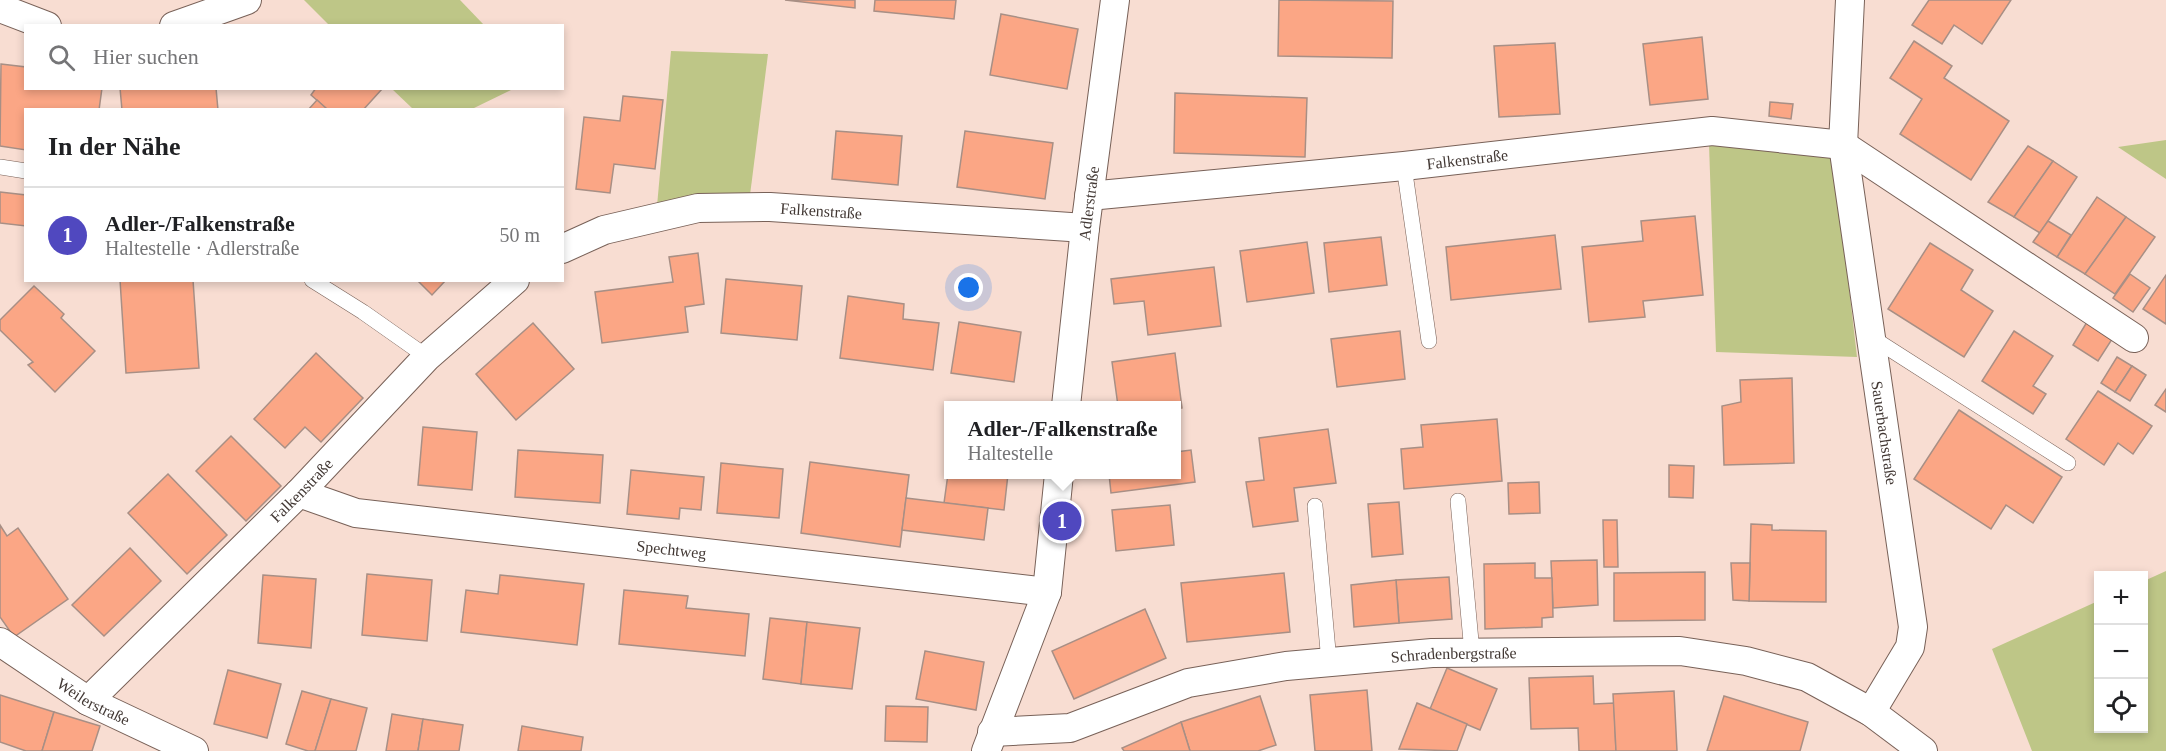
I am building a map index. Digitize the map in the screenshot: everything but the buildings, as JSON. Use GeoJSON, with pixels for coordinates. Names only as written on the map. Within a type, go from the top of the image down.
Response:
{"type":"FeatureCollection","features":[{"type":"Feature","properties":{"kind":"street"},"geometry":{"type":"LineString","coordinates":[[180,24],[247,0]]}},
{"type":"Feature","properties":{"kind":"street","name":"Adlerstraße"},"geometry":{"type":"LineString","coordinates":[[1066,401],[1085,228],[1115,0]]}},
{"type":"Feature","properties":{"kind":"street","name":"Sauerbachstraße"},"geometry":{"type":"LineString","coordinates":[[1850,0],[1843,146],[1913,627],[1910,647],[1871,712]]}},
{"type":"Feature","properties":{"kind":"street"},"geometry":{"type":"LineString","coordinates":[[0,8],[42,24]]}},
{"type":"Feature","properties":{"kind":"street","name":"Falkenstraße"},"geometry":{"type":"LineString","coordinates":[[1089,196],[1404,166],[1712,132],[1843,146]]}},
{"type":"Feature","properties":{"kind":"street"},"geometry":{"type":"LineString","coordinates":[[1843,146],[2134,338]]}},
{"type":"Feature","properties":{"kind":"street","name":"Falkenstraße"},"geometry":{"type":"LineString","coordinates":[[564,248],[604,230],[698,208],[770,207],[1085,228]]}},
{"type":"Feature","properties":{"kind":"street","name":"Falkenstraße"},"geometry":{"type":"LineString","coordinates":[[88,701],[299,493],[427,357],[513,282]]}},
{"type":"Feature","properties":{"kind":"street"},"geometry":{"type":"LineString","coordinates":[[989,741],[1047,592],[1058,479]]}},
{"type":"Feature","properties":{"kind":"street","name":"Spechtweg"},"geometry":{"type":"LineString","coordinates":[[299,493],[356,513],[1047,592]]}},
{"type":"Feature","properties":{"kind":"street","name":"Weilerstraße"},"geometry":{"type":"LineString","coordinates":[[0,642],[88,701],[194,751]]}},
{"type":"Feature","properties":{"kind":"street","name":"Schradenbergstraße"},"geometry":{"type":"LineString","coordinates":[[989,741],[1070,728],[1188,683],[1286,666],[1432,653],[1680,651],[1746,661],[1807,677],[1871,712],[1923,751]]}},
{"type":"Feature","properties":{"kind":"lane"},"geometry":{"type":"LineString","coordinates":[[1404,166],[1429,341]]}},
{"type":"Feature","properties":{"kind":"lane"},"geometry":{"type":"LineString","coordinates":[[0,167],[24,171]]}},
{"type":"Feature","properties":{"kind":"lane"},"geometry":{"type":"LineString","coordinates":[[315,282],[427,357]]}},
{"type":"Feature","properties":{"kind":"lane"},"geometry":{"type":"LineString","coordinates":[[1870,337],[2068,463]]}},
{"type":"Feature","properties":{"kind":"lane"},"geometry":{"type":"LineString","coordinates":[[1458,501],[1472,652]]}},
{"type":"Feature","properties":{"kind":"lane"},"geometry":{"type":"LineString","coordinates":[[1315,506],[1329,662]]}},
{"type":"Feature","properties":{"kind":"green space"},"geometry":{"type":"Polygon","coordinates":[[[304,0],[460,0],[483,24],[328,24],[304,0]]]}},
{"type":"Feature","properties":{"kind":"green space"},"geometry":{"type":"Polygon","coordinates":[[[671,51],[768,54],[750,195],[657,206],[671,51]]]}},
{"type":"Feature","properties":{"kind":"green space"},"geometry":{"type":"Polygon","coordinates":[[[393,90],[511,90],[474,108],[412,108],[393,90]]]}},
{"type":"Feature","properties":{"kind":"green space"},"geometry":{"type":"Polygon","coordinates":[[[2166,140],[2166,179],[2118,147],[2166,140]]]}},
{"type":"Feature","properties":{"kind":"green space"},"geometry":{"type":"Polygon","coordinates":[[[1709,144],[1834,157],[1857,357],[1716,352],[1709,144]]]}},
{"type":"Feature","properties":{"kind":"green space"},"geometry":{"type":"Polygon","coordinates":[[[2166,571],[2166,751],[2032,751],[1992,649],[2094,603],[2094,733],[2148,733],[2148,579],[2166,571]]]}},
{"type":"Feature","properties":{"kind":"place","name":"Adler-/Falkenstraße"},"geometry":{"type":"Point","coordinates":[1062,521]}}]}
